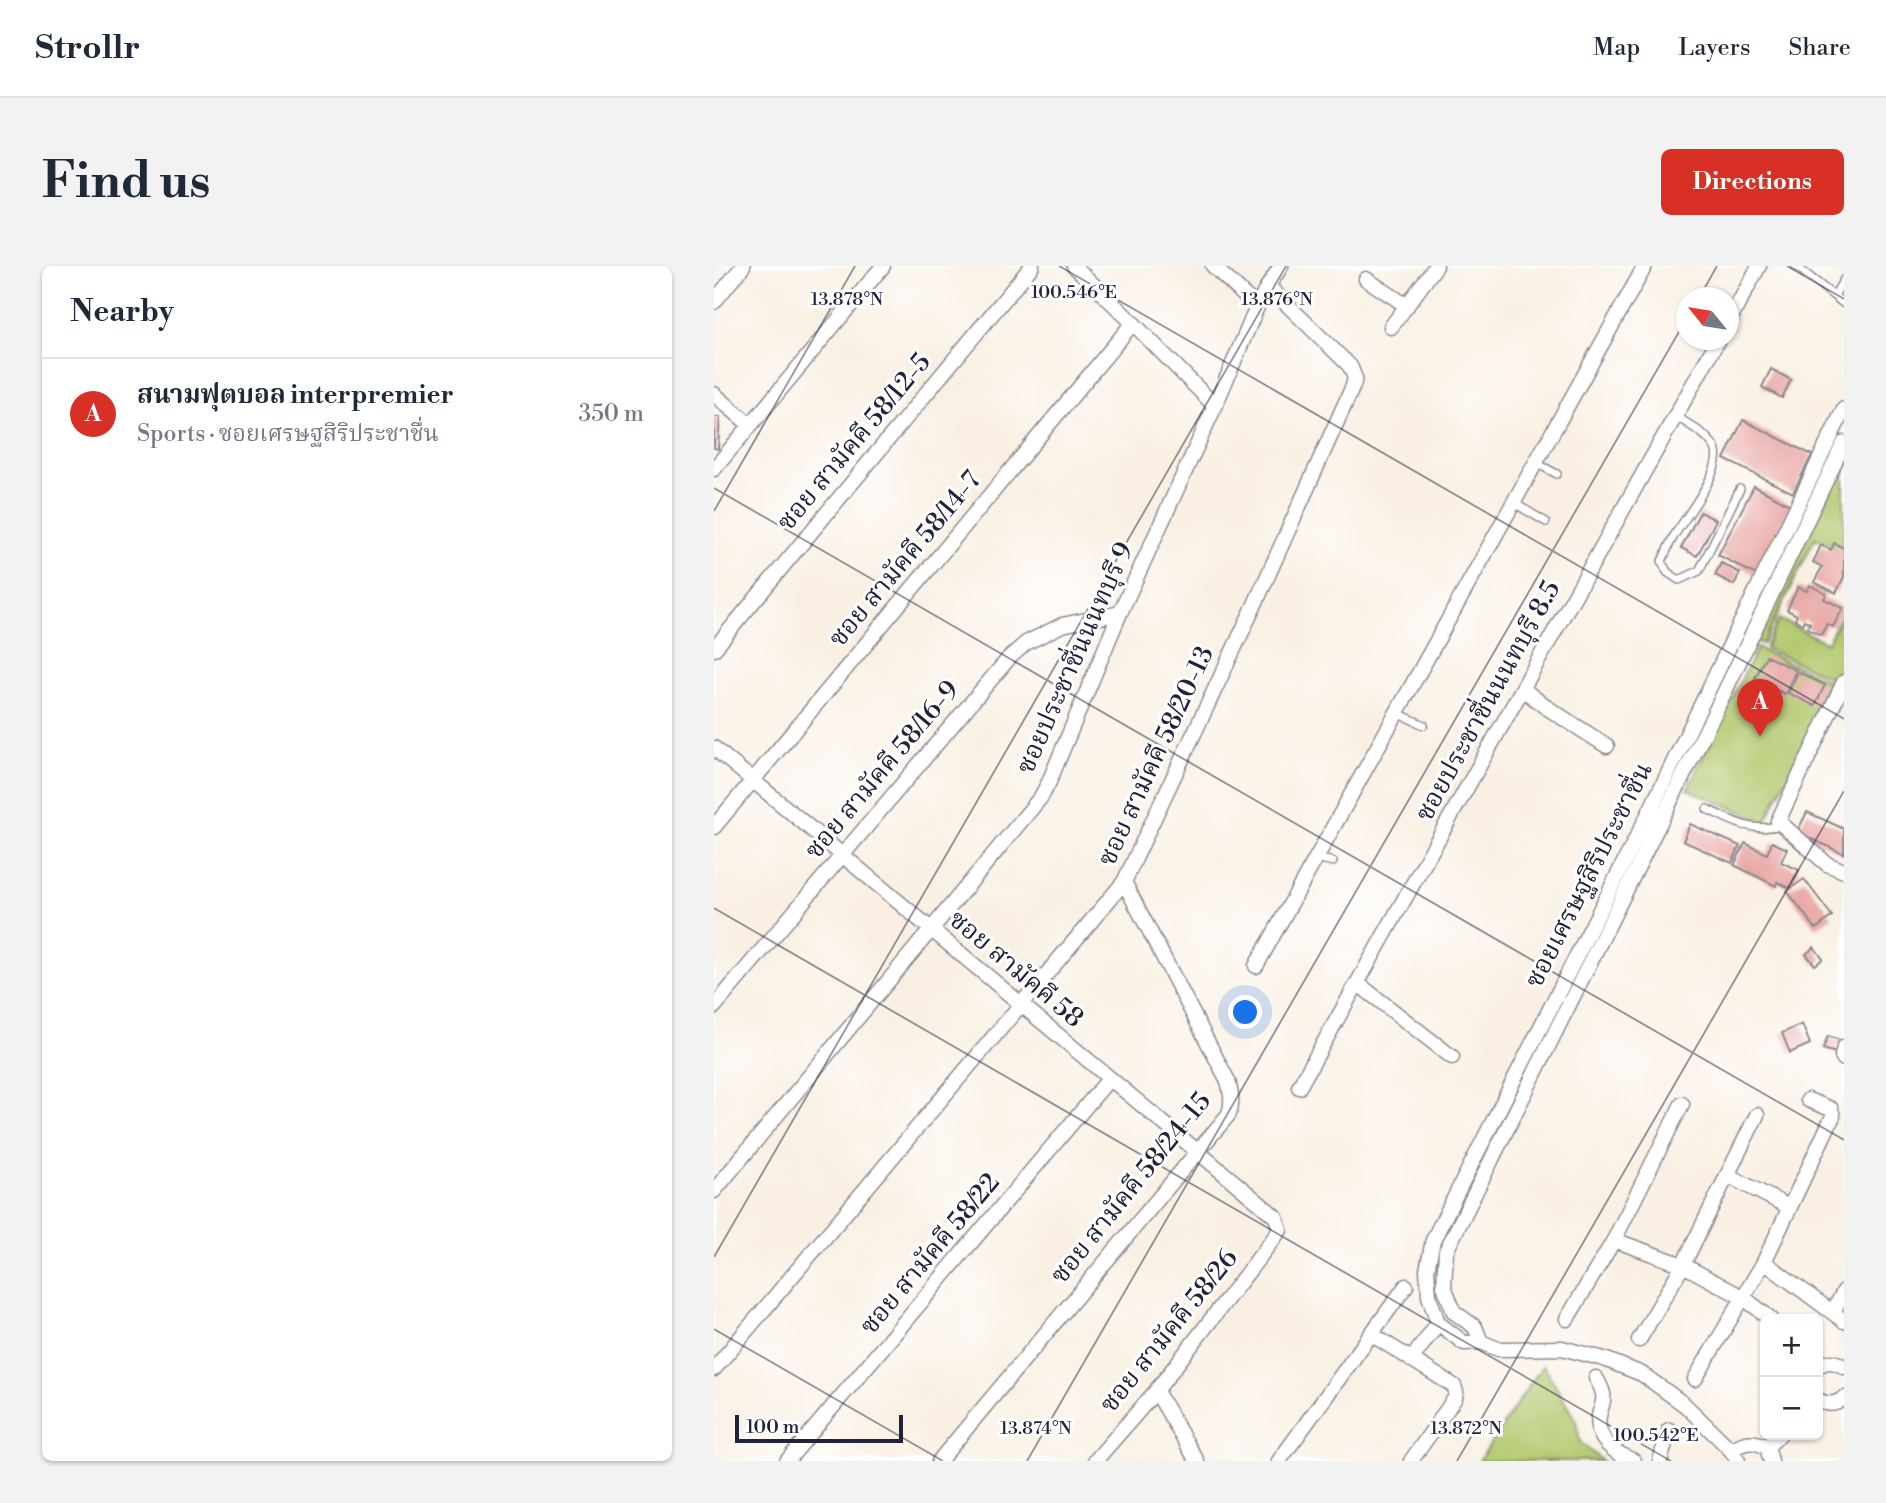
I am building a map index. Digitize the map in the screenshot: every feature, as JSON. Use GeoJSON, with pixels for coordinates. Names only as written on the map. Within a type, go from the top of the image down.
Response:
{"type":"FeatureCollection","features":[{"type":"Feature","properties":{"kind":"street"},"geometry":{"type":"LineString","coordinates":[[714,302],[743,266]]}},
{"type":"Feature","properties":{"kind":"street"},"geometry":{"type":"LineString","coordinates":[[714,469],[883,266]]}},
{"type":"Feature","properties":{"kind":"street","name":"ซอย สามัคคี 58/12-5"},"geometry":{"type":"LineString","coordinates":[[714,649],[1032,266]]}},
{"type":"Feature","properties":{"kind":"street"},"geometry":{"type":"LineString","coordinates":[[1074,266],[1215,406]]}},
{"type":"Feature","properties":{"kind":"street"},"geometry":{"type":"LineString","coordinates":[[1213,266],[1257,307]]}},
{"type":"Feature","properties":{"kind":"street","name":"ซอยประชาชื่นนนทบุรี 9"},"geometry":{"type":"LineString","coordinates":[[714,1191],[1041,797],[1119,613],[1215,406],[1257,307],[1281,266]]}},
{"type":"Feature","properties":{"kind":"street"},"geometry":{"type":"LineString","coordinates":[[1391,327],[1436,266]]}},
{"type":"Feature","properties":{"kind":"street"},"geometry":{"type":"LineString","coordinates":[[1256,966],[1644,266]]}},
{"type":"Feature","properties":{"kind":"street"},"geometry":{"type":"LineString","coordinates":[[1739,301],[1759,266]]}},
{"type":"Feature","properties":{"kind":"street"},"geometry":{"type":"LineString","coordinates":[[1366,279],[1407,306]]}},
{"type":"Feature","properties":{"kind":"street","name":"ซอย สามัคคี 58/20-13"},"geometry":{"type":"LineString","coordinates":[[714,1369],[1125,882],[1353,386],[1354,378],[1350,366],[1268,286]]}},
{"type":"Feature","properties":{"kind":"street","name":"ซอย สามัคคี 58/14-7"},"geometry":{"type":"LineString","coordinates":[[714,828],[1133,323]]}},
{"type":"Feature","properties":{"kind":"street","name":"ซอยประชาชื่นนนทบุรี 8.5"},"geometry":{"type":"LineString","coordinates":[[1299,1087],[1712,350]]}},
{"type":"Feature","properties":{"kind":"street"},"geometry":{"type":"LineString","coordinates":[[714,394],[750,425]]}},
{"type":"Feature","properties":{"kind":"street","name":"ซอยเศรษฐสิริประชาชื่น"},"geometry":{"type":"LineString","coordinates":[[1438,1323],[1429,1296],[1427,1270],[1433,1240],[1647,817],[1844,409]]}},
{"type":"Feature","properties":{"kind":"street","name":"ซอยเศรษฐสิริประชาชื่น"},"geometry":{"type":"LineString","coordinates":[[1481,1342],[1475,1327],[1454,1312],[1444,1286],[1446,1251],[1707,728],[1844,443]]}},
{"type":"Feature","properties":{"kind":"street","name":"ซอย สามัคคี 58/16-9"},"geometry":{"type":"LineString","coordinates":[[714,1007],[1009,658],[1026,643],[1062,625],[1119,613]]}},
{"type":"Feature","properties":{"kind":"street"},"geometry":{"type":"LineString","coordinates":[[1844,682],[1778,821],[1827,864],[1844,870]]}},
{"type":"Feature","properties":{"kind":"street"},"geometry":{"type":"LineString","coordinates":[[1523,689],[1607,746]]}},
{"type":"Feature","properties":{"kind":"street","name":"ซอย สามัคคี 58"},"geometry":{"type":"LineString","coordinates":[[714,748],[1276,1217],[1280,1230]]}},
{"type":"Feature","properties":{"kind":"street","name":"ซอย สามัคคี 58/24-15"},"geometry":{"type":"LineString","coordinates":[[939,1461],[1228,1114],[1231,1106],[1228,1081],[1125,882]]}},
{"type":"Feature","properties":{"kind":"street"},"geometry":{"type":"LineString","coordinates":[[1357,983],[1452,1057]]}},
{"type":"Feature","properties":{"kind":"street"},"geometry":{"type":"LineString","coordinates":[[1844,1047],[1844,1059]]}},
{"type":"Feature","properties":{"kind":"street","name":"ซอย สามัคคี 58/22"},"geometry":{"type":"LineString","coordinates":[[788,1461],[1109,1079]]}},
{"type":"Feature","properties":{"kind":"street"},"geometry":{"type":"LineString","coordinates":[[1695,1379],[1764,1262],[1833,1116],[1831,1109],[1808,1100]]}},
{"type":"Feature","properties":{"kind":"street"},"geometry":{"type":"LineString","coordinates":[[1567,1319],[1614,1240],[1682,1104]]}},
{"type":"Feature","properties":{"kind":"street"},"geometry":{"type":"LineString","coordinates":[[1639,1340],[1683,1265],[1757,1115]]}},
{"type":"Feature","properties":{"kind":"street"},"geometry":{"type":"LineString","coordinates":[[1727,1175],[1789,1207]]}},
{"type":"Feature","properties":{"kind":"street","name":"ซอย สามัคคี 58/26"},"geometry":{"type":"LineString","coordinates":[[1095,1461],[1156,1391],[1280,1230]]}},
{"type":"Feature","properties":{"kind":"street"},"geometry":{"type":"LineString","coordinates":[[1614,1240],[1683,1265],[1744,1298],[1765,1314]]}},
{"type":"Feature","properties":{"kind":"street"},"geometry":{"type":"LineString","coordinates":[[1764,1262],[1839,1316],[1844,1291]]}},
{"type":"Feature","properties":{"kind":"street"},"geometry":{"type":"LineString","coordinates":[[1279,1461],[1406,1286]]}},
{"type":"Feature","properties":{"kind":"street"},"geometry":{"type":"LineString","coordinates":[[1412,1360],[1438,1323],[1464,1343],[1481,1342],[1498,1349],[1562,1348],[1604,1359],[1642,1374],[1685,1405],[1734,1455],[1741,1443],[1754,1441],[1769,1454]]}},
{"type":"Feature","properties":{"kind":"street"},"geometry":{"type":"LineString","coordinates":[[1371,1334],[1454,1386],[1456,1392],[1455,1398],[1411,1461]]}},
{"type":"Feature","properties":{"kind":"street"},"geometry":{"type":"LineString","coordinates":[[1823,1364],[1836,1362],[1844,1367]]}},
{"type":"Feature","properties":{"kind":"street"},"geometry":{"type":"LineString","coordinates":[[1596,1378],[1604,1398],[1598,1432],[1607,1446],[1620,1456],[1634,1461]]}},
{"type":"Feature","properties":{"kind":"street"},"geometry":{"type":"LineString","coordinates":[[1156,1391],[1198,1461]]}},
{"type":"Feature","properties":{"kind":"street"},"geometry":{"type":"LineString","coordinates":[[1823,1402],[1843,1402]]}},
{"type":"Feature","properties":{"kind":"street"},"geometry":{"type":"LineString","coordinates":[[1660,1461],[1669,1430]]}},
{"type":"Feature","properties":{"kind":"lane"},"geometry":{"type":"LineString","coordinates":[[1797,266],[1844,304]]}},
{"type":"Feature","properties":{"kind":"lane"},"geometry":{"type":"LineString","coordinates":[[1834,296],[1844,279]]}},
{"type":"Feature","properties":{"kind":"lane"},"geometry":{"type":"LineString","coordinates":[[1676,416],[1706,438],[1715,449],[1717,462],[1702,493],[1671,539],[1662,561],[1667,572],[1679,580],[1699,571],[1740,489]]}},
{"type":"Feature","properties":{"kind":"lane"},"geometry":{"type":"LineString","coordinates":[[1535,463],[1557,474]]}},
{"type":"Feature","properties":{"kind":"lane"},"geometry":{"type":"LineString","coordinates":[[1513,503],[1546,522]]}},
{"type":"Feature","properties":{"kind":"lane"},"geometry":{"type":"LineString","coordinates":[[1397,712],[1424,725]]}},
{"type":"Feature","properties":{"kind":"lane"},"geometry":{"type":"LineString","coordinates":[[1707,809],[1745,826],[1766,829],[1782,825]]}},
{"type":"Feature","properties":{"kind":"lane"},"geometry":{"type":"LineString","coordinates":[[1316,858],[1333,862]]}},
{"type":"Feature","properties":{"kind":"green space"},"geometry":{"type":"Polygon","coordinates":[[[1844,462],[1844,551],[1815,538],[1763,644],[1755,641],[1844,462]]]}},
{"type":"Feature","properties":{"kind":"green space"},"geometry":{"type":"Polygon","coordinates":[[[1844,611],[1844,675],[1840,682],[1765,648],[1779,619],[1827,643],[1844,611]]]}},
{"type":"Feature","properties":{"kind":"green space"},"geometry":{"type":"Polygon","coordinates":[[[1757,648],[1834,684],[1765,822],[1687,789],[1757,648]]]}},
{"type":"Feature","properties":{"kind":"green space"},"geometry":{"type":"Polygon","coordinates":[[[1543,1365],[1576,1421],[1580,1442],[1602,1461],[1479,1461],[1543,1365]]]}},
{"type":"Feature","properties":{"kind":"building"},"geometry":{"type":"Polygon","coordinates":[[[1771,369],[1791,380],[1782,398],[1762,387],[1771,369]]]}},
{"type":"Feature","properties":{"kind":"building"},"geometry":{"type":"Polygon","coordinates":[[[714,417],[720,417],[718,449],[714,448],[714,417]]]}},
{"type":"Feature","properties":{"kind":"building"},"geometry":{"type":"Polygon","coordinates":[[[1743,420],[1812,455],[1793,493],[1724,459],[1743,420]]]}},
{"type":"Feature","properties":{"kind":"building"},"geometry":{"type":"Polygon","coordinates":[[[1754,486],[1792,506],[1756,575],[1718,555],[1754,486]]]}},
{"type":"Feature","properties":{"kind":"building"},"geometry":{"type":"Polygon","coordinates":[[[1700,512],[1716,520],[1697,556],[1681,548],[1700,512]]]}},
{"type":"Feature","properties":{"kind":"building"},"geometry":{"type":"Polygon","coordinates":[[[1834,543],[1844,548],[1844,577],[1836,593],[1814,582],[1822,567],[1813,562],[1821,545],[1831,550],[1834,543]]]}},
{"type":"Feature","properties":{"kind":"building"},"geometry":{"type":"Polygon","coordinates":[[[1721,563],[1740,573],[1734,585],[1715,575],[1721,563]]]}},
{"type":"Feature","properties":{"kind":"building"},"geometry":{"type":"Polygon","coordinates":[[[1810,585],[1826,594],[1824,599],[1843,608],[1833,627],[1827,624],[1821,635],[1807,628],[1810,623],[1804,620],[1802,624],[1795,620],[1797,615],[1787,610],[1798,587],[1807,591],[1810,585]]]}},
{"type":"Feature","properties":{"kind":"building"},"geometry":{"type":"Polygon","coordinates":[[[1766,656],[1796,670],[1785,694],[1755,678],[1766,656]]]}},
{"type":"Feature","properties":{"kind":"building"},"geometry":{"type":"Polygon","coordinates":[[[1798,672],[1825,685],[1815,706],[1788,693],[1798,672]]]}},
{"type":"Feature","properties":{"kind":"building"},"geometry":{"type":"Polygon","coordinates":[[[1807,812],[1844,829],[1844,854],[1797,832],[1807,812]]]}},
{"type":"Feature","properties":{"kind":"building"},"geometry":{"type":"Polygon","coordinates":[[[1690,824],[1740,846],[1732,863],[1683,841],[1690,824]]]}},
{"type":"Feature","properties":{"kind":"building"},"geometry":{"type":"Polygon","coordinates":[[[1772,842],[1787,849],[1781,862],[1799,870],[1790,888],[1777,882],[1776,886],[1734,865],[1745,843],[1767,854],[1772,842]]]}},
{"type":"Feature","properties":{"kind":"building"},"geometry":{"type":"Polygon","coordinates":[[[1804,879],[1832,916],[1816,929],[1787,891],[1804,879]]]}},
{"type":"Feature","properties":{"kind":"building"},"geometry":{"type":"Polygon","coordinates":[[[1814,947],[1823,959],[1815,965],[1806,954],[1814,947]]]}},
{"type":"Feature","properties":{"kind":"building"},"geometry":{"type":"Polygon","coordinates":[[[1802,1024],[1810,1044],[1790,1053],[1782,1033],[1802,1024]]]}},
{"type":"Feature","properties":{"kind":"building"},"geometry":{"type":"Polygon","coordinates":[[[1828,1036],[1840,1040],[1836,1053],[1823,1049],[1828,1036]]]}},
{"type":"Feature","properties":{"kind":"place","name":"สนามฟุตบอล interpremier"},"geometry":{"type":"Point","coordinates":[1760,737]}}]}
